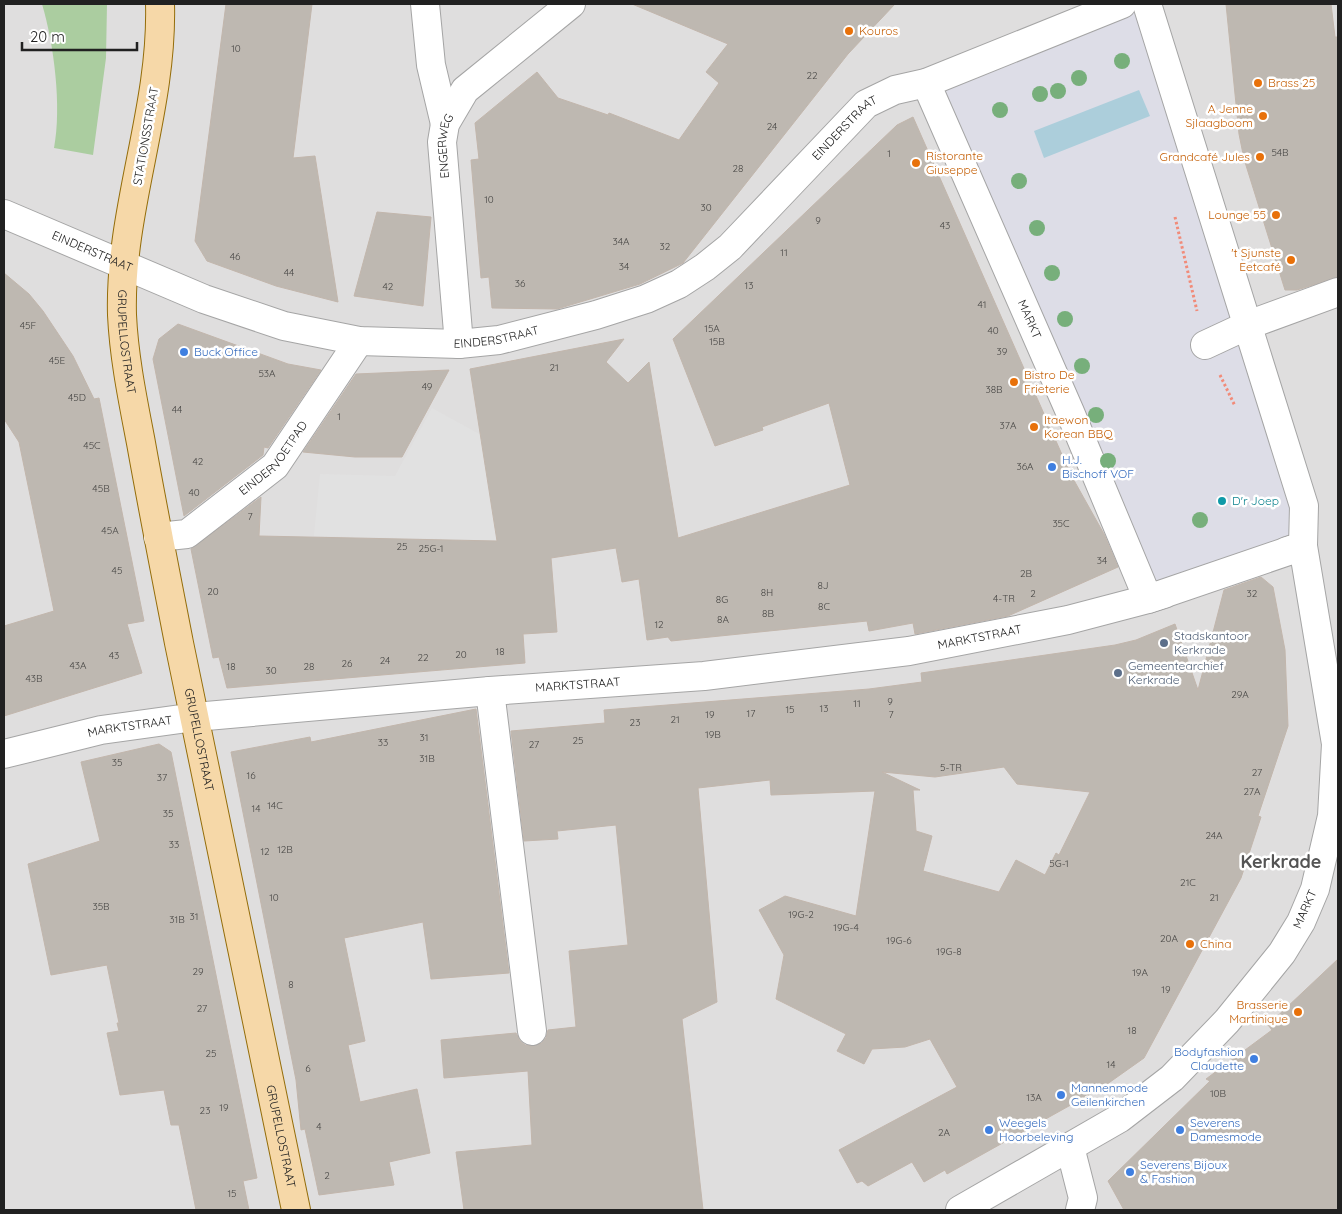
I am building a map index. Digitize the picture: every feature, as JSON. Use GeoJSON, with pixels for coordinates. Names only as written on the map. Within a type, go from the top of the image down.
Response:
{"type":"FeatureCollection","features":[{"type":"Feature","properties":{"kind":"main road","name":"STATIONSSTRAAT"},"geometry":{"type":"LineString","coordinates":[[125,267],[129,228],[154,96],[161,29],[160,4]]}},
{"type":"Feature","properties":{"kind":"main road","name":"GRUPELLOSTRAAT"},"geometry":{"type":"LineString","coordinates":[[125,267],[122,314],[128,376],[194,717],[296,1210]]}},
{"type":"Feature","properties":{"kind":"street"},"geometry":{"type":"LineString","coordinates":[[425,4],[431,65],[445,124]]}},
{"type":"Feature","properties":{"kind":"street","name":"ENGERWEG"},"geometry":{"type":"LineString","coordinates":[[459,344],[442,142],[445,124],[464,90],[571,4]]}},
{"type":"Feature","properties":{"kind":"street"},"geometry":{"type":"LineString","coordinates":[[926,83],[1122,4]]}},
{"type":"Feature","properties":{"kind":"street","name":"MARKT"},"geometry":{"type":"LineString","coordinates":[[960,1210],[1120,1118],[1172,1078],[1228,1021],[1282,953],[1301,922],[1315,888],[1337,818],[1336,744],[1330,649],[1303,546],[1304,506],[1147,4]]}},
{"type":"Feature","properties":{"kind":"street","name":"EINDERSTRAAT"},"geometry":{"type":"LineString","coordinates":[[4,214],[204,299],[284,326],[359,341],[459,344],[499,340],[596,315],[646,298],[679,284],[705,267],[730,247],[866,104],[894,90],[926,83]]}},
{"type":"Feature","properties":{"kind":"street","name":"MARKT"},"geometry":{"type":"LineString","coordinates":[[926,83],[1070,412],[1148,599]]}},
{"type":"Feature","properties":{"kind":"street"},"geometry":{"type":"LineString","coordinates":[[1205,345],[1248,325],[1338,292]]}},
{"type":"Feature","properties":{"kind":"street","name":"EINDERVOETPAD"},"geometry":{"type":"LineString","coordinates":[[158,537],[187,534],[275,466],[359,341]]}},
{"type":"Feature","properties":{"kind":"street"},"geometry":{"type":"LineString","coordinates":[[1148,599],[1303,546]]}},
{"type":"Feature","properties":{"kind":"street","name":"MARKTSTRAAT"},"geometry":{"type":"LineString","coordinates":[[4,754],[101,730],[194,717],[490,691],[704,676],[909,651],[1068,620],[1148,599]]}},
{"type":"Feature","properties":{"kind":"street"},"geometry":{"type":"LineString","coordinates":[[490,691],[532,1031]]}},
{"type":"Feature","properties":{"kind":"street"},"geometry":{"type":"LineString","coordinates":[[1070,1147],[1083,1198],[1080,1210]]}},
{"type":"Feature","properties":{"kind":"shaded area"},"geometry":{"type":"Polygon","coordinates":[[[4,4],[1338,4],[1338,1210],[4,1210],[4,4]]]}},
{"type":"Feature","properties":{"kind":"shaded area"},"geometry":{"type":"Polygon","coordinates":[[[1147,4],[1303,546],[1148,599],[926,83],[1147,4]]]}},
{"type":"Feature","properties":{"kind":"shaded area"},"geometry":{"type":"Polygon","coordinates":[[[656,406],[678,538],[442,576],[442,539],[314,536],[320,474],[395,476],[432,408],[481,435],[656,406]]]}},
{"type":"Feature","properties":{"kind":"green space"},"geometry":{"type":"Polygon","coordinates":[[[42,4],[107,4],[106,58],[93,155],[54,148],[57,114],[56,76],[42,4]]]}},
{"type":"Feature","properties":{"kind":"water"},"geometry":{"type":"Polygon","coordinates":[[[1139,90],[1150,116],[1044,158],[1034,131],[1139,90]]]}},
{"type":"Feature","properties":{"kind":"building"},"geometry":{"type":"Polygon","coordinates":[[[226,4],[312,4],[293,158],[315,156],[338,302],[276,286],[207,261],[195,241],[226,4]]]}},
{"type":"Feature","properties":{"kind":"building"},"geometry":{"type":"Polygon","coordinates":[[[632,4],[895,4],[848,54],[683,263],[640,284],[557,309],[492,308],[489,277],[481,278],[471,160],[479,159],[475,123],[537,72],[558,98],[608,115],[609,113],[679,140],[719,83],[706,72],[728,44],[632,4]]]}},
{"type":"Feature","properties":{"kind":"building"},"geometry":{"type":"Polygon","coordinates":[[[1226,4],[1331,4],[1335,37],[1338,37],[1338,277],[1297,290],[1285,290],[1244,159],[1239,134],[1226,4]]]}},
{"type":"Feature","properties":{"kind":"building"},"geometry":{"type":"Polygon","coordinates":[[[913,117],[1071,475],[1104,534],[1118,567],[1008,616],[915,634],[913,623],[869,631],[867,621],[671,641],[668,637],[647,640],[639,579],[622,582],[616,548],[551,558],[557,632],[523,634],[525,663],[227,688],[219,657],[213,658],[191,549],[261,497],[259,536],[497,541],[470,369],[624,339],[606,362],[628,383],[649,362],[678,538],[850,485],[829,403],[762,427],[763,430],[715,446],[673,339],[897,125],[913,117]]]}},
{"type":"Feature","properties":{"kind":"building"},"geometry":{"type":"Polygon","coordinates":[[[377,212],[431,217],[423,306],[354,296],[377,212]]]}},
{"type":"Feature","properties":{"kind":"building"},"geometry":{"type":"Polygon","coordinates":[[[4,273],[29,294],[43,311],[73,356],[94,399],[99,398],[144,621],[127,624],[142,673],[4,716],[4,626],[54,611],[19,442],[4,419],[4,273]]]}},
{"type":"Feature","properties":{"kind":"building"},"geometry":{"type":"Polygon","coordinates":[[[178,324],[288,364],[321,370],[268,448],[264,447],[263,455],[184,516],[153,359],[159,339],[178,324]]]}},
{"type":"Feature","properties":{"kind":"building"},"geometry":{"type":"Polygon","coordinates":[[[449,370],[402,457],[355,457],[303,452],[356,374],[449,370]]]}},
{"type":"Feature","properties":{"kind":"building"},"geometry":{"type":"Polygon","coordinates":[[[1261,577],[1273,587],[1285,650],[1288,726],[1258,816],[1261,817],[1241,878],[1144,1058],[1103,1087],[947,1174],[945,1170],[924,1182],[912,1162],[868,1186],[862,1181],[857,1183],[839,1150],[957,1087],[930,1039],[905,1047],[872,1049],[864,1064],[837,1051],[846,1034],[776,999],[784,955],[759,910],[785,896],[856,916],[875,791],[771,795],[770,780],[698,788],[717,1002],[682,1019],[703,1210],[464,1210],[456,1152],[532,1145],[528,1071],[444,1078],[441,1040],[516,1033],[520,1041],[525,1045],[533,1046],[542,1043],[546,1038],[548,1030],[576,1027],[569,951],[628,945],[616,825],[557,831],[558,839],[524,841],[511,731],[605,723],[604,710],[869,689],[922,682],[921,673],[1115,645],[1136,640],[1175,624],[1198,690],[1224,590],[1261,577]],[[1004,767],[935,777],[882,772],[920,790],[913,790],[916,831],[932,836],[923,871],[999,892],[1016,860],[1045,875],[1056,853],[1059,855],[1090,792],[1017,784],[1004,767]]]}},
{"type":"Feature","properties":{"kind":"building"},"geometry":{"type":"Polygon","coordinates":[[[476,709],[509,973],[431,979],[423,922],[344,938],[365,1041],[348,1045],[360,1102],[417,1089],[430,1153],[389,1162],[394,1185],[319,1195],[305,1129],[301,1130],[296,1080],[231,752],[310,737],[311,742],[476,709]]]}},
{"type":"Feature","properties":{"kind":"building"},"geometry":{"type":"Polygon","coordinates":[[[159,744],[171,752],[257,1178],[243,1181],[249,1210],[196,1210],[179,1125],[171,1125],[164,1090],[120,1095],[107,1033],[119,1031],[117,1023],[119,1023],[107,965],[51,975],[28,864],[100,841],[81,762],[159,744]]]}},
{"type":"Feature","properties":{"kind":"building"},"geometry":{"type":"Polygon","coordinates":[[[1338,959],[1338,1210],[1124,1210],[1108,1181],[1210,1081],[1206,1079],[1272,1030],[1268,1025],[1338,959]]]}},
{"type":"Feature","properties":{"kind":"place","name":"Kouros"},"geometry":{"type":"Point","coordinates":[849,31]}},
{"type":"Feature","properties":{"kind":"place","name":"Brass 25"},"geometry":{"type":"Point","coordinates":[1258,83]}},
{"type":"Feature","properties":{"kind":"place","name":"A Jenne Sjlaagboom"},"geometry":{"type":"Point","coordinates":[1263,116]}},
{"type":"Feature","properties":{"kind":"place","name":"Grandcafé Jules"},"geometry":{"type":"Point","coordinates":[1260,157]}},
{"type":"Feature","properties":{"kind":"place","name":"Ristorante Giuseppe"},"geometry":{"type":"Point","coordinates":[916,163]}},
{"type":"Feature","properties":{"kind":"place","name":"Lounge 55"},"geometry":{"type":"Point","coordinates":[1276,215]}},
{"type":"Feature","properties":{"kind":"place","name":"'t Sjunste Eetcafé"},"geometry":{"type":"Point","coordinates":[1291,260]}},
{"type":"Feature","properties":{"kind":"place","name":"Buck Office"},"geometry":{"type":"Point","coordinates":[184,352]}},
{"type":"Feature","properties":{"kind":"place","name":"Bistro De Frieterie"},"geometry":{"type":"Point","coordinates":[1014,382]}},
{"type":"Feature","properties":{"kind":"place","name":"Itaewon Korean BBQ"},"geometry":{"type":"Point","coordinates":[1034,427]}},
{"type":"Feature","properties":{"kind":"place","name":"H.J. Bischoff VOF"},"geometry":{"type":"Point","coordinates":[1052,467]}},
{"type":"Feature","properties":{"kind":"place","name":"D'r Joep"},"geometry":{"type":"Point","coordinates":[1222,501]}},
{"type":"Feature","properties":{"kind":"place","name":"Stadskantoor Kerkrade"},"geometry":{"type":"Point","coordinates":[1164,643]}},
{"type":"Feature","properties":{"kind":"place","name":"Gemeentearchief Kerkrade"},"geometry":{"type":"Point","coordinates":[1118,673]}},
{"type":"Feature","properties":{"kind":"place","name":"China"},"geometry":{"type":"Point","coordinates":[1190,944]}},
{"type":"Feature","properties":{"kind":"place","name":"Brasserie Martinique"},"geometry":{"type":"Point","coordinates":[1298,1012]}},
{"type":"Feature","properties":{"kind":"place","name":"Bodyfashion Claudette"},"geometry":{"type":"Point","coordinates":[1254,1059]}},
{"type":"Feature","properties":{"kind":"place","name":"Mannenmode Geilenkirchen"},"geometry":{"type":"Point","coordinates":[1061,1095]}},
{"type":"Feature","properties":{"kind":"place","name":"Weegels Hoorbeleving"},"geometry":{"type":"Point","coordinates":[989,1130]}},
{"type":"Feature","properties":{"kind":"place","name":"Severens Damesmode"},"geometry":{"type":"Point","coordinates":[1180,1130]}},
{"type":"Feature","properties":{"kind":"place","name":"Severens Bijoux & Fashion"},"geometry":{"type":"Point","coordinates":[1130,1172]}},
{"type":"Feature","properties":{"kind":"district","name":"Kerkrade"},"geometry":{"type":"Point","coordinates":[1281,862]}}]}
